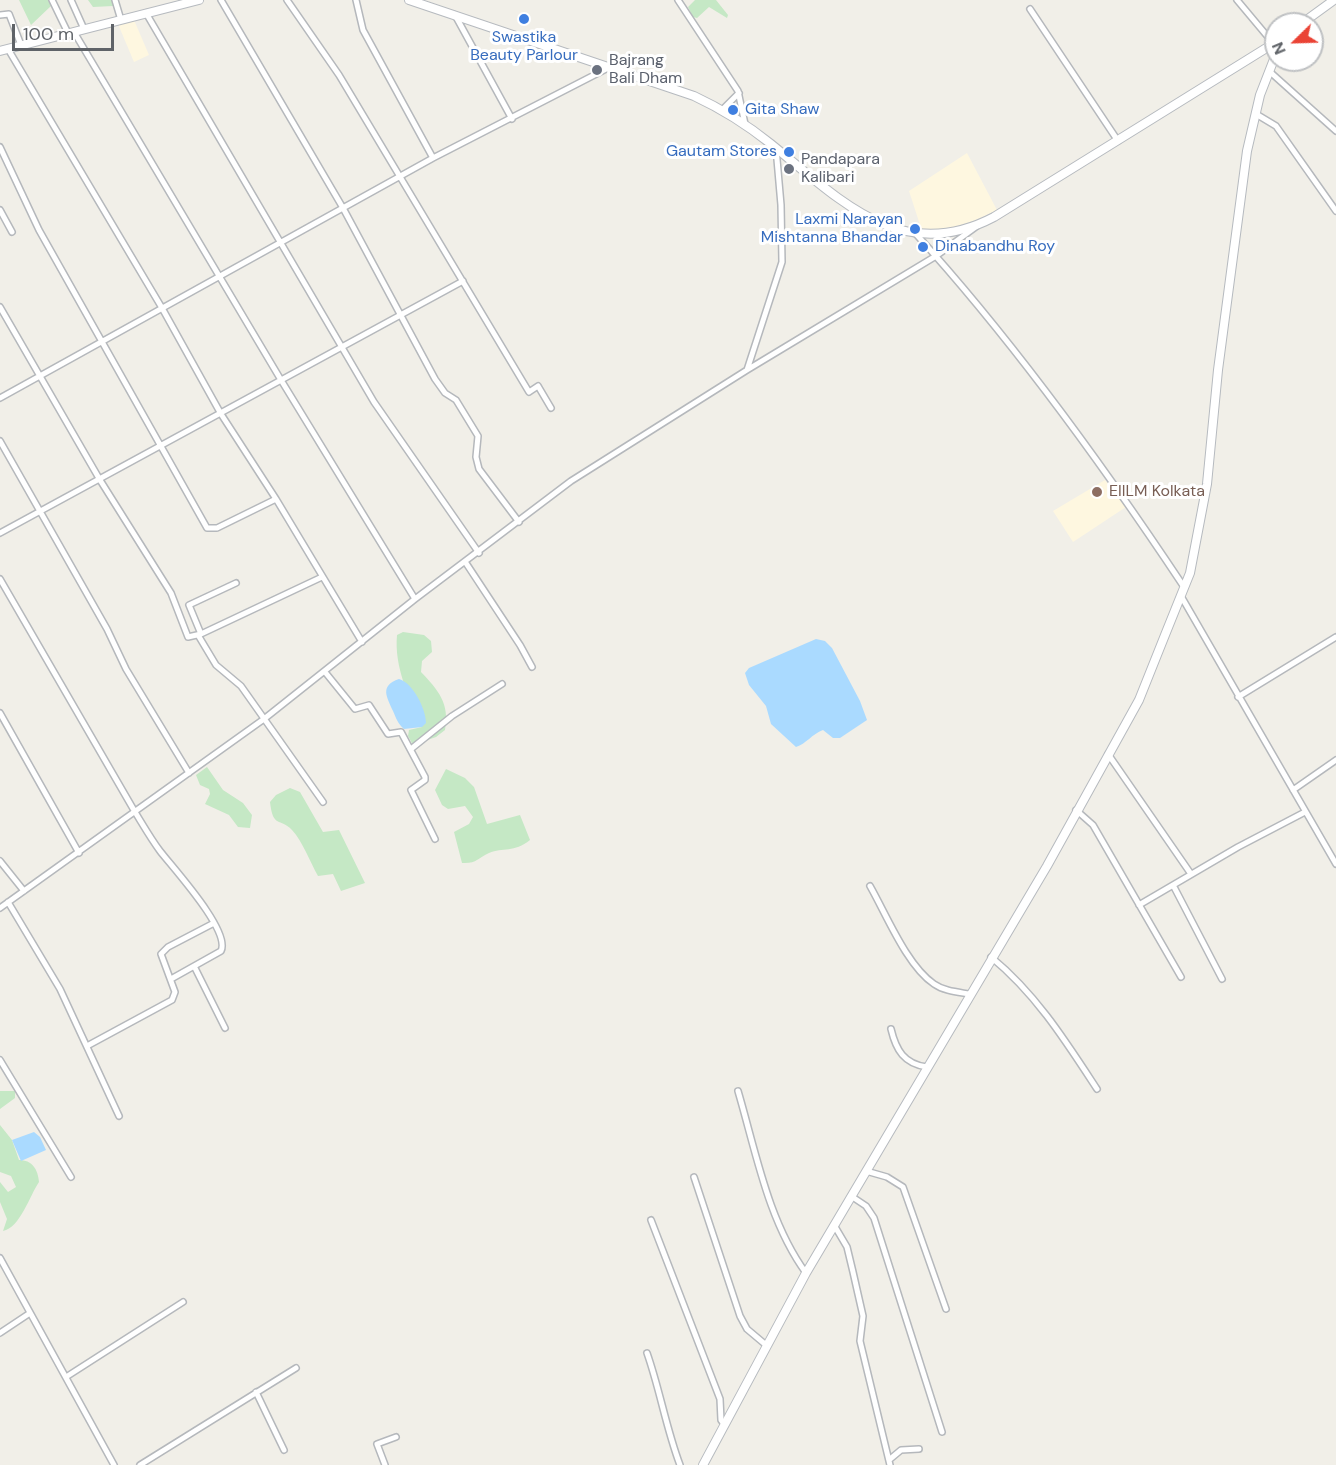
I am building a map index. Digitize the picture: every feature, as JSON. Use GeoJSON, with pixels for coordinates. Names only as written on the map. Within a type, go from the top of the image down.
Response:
{"type":"FeatureCollection","features":[{"type":"Feature","properties":{"kind":"street"},"geometry":{"type":"LineString","coordinates":[[52,0],[63,22],[80,41],[281,380],[415,599]]}},
{"type":"Feature","properties":{"kind":"street"},"geometry":{"type":"LineString","coordinates":[[71,0],[84,29]]}},
{"type":"Feature","properties":{"kind":"street"},"geometry":{"type":"LineString","coordinates":[[195,0],[169,4],[146,13],[120,16],[71,33],[21,45],[7,52],[17,64],[162,308],[221,414],[276,499],[362,642]]}},
{"type":"Feature","properties":{"kind":"street"},"geometry":{"type":"LineString","coordinates":[[356,0],[363,30],[433,158]]}},
{"type":"Feature","properties":{"kind":"street"},"geometry":{"type":"LineString","coordinates":[[409,0],[693,96],[723,109],[848,205],[886,226],[916,234],[957,233],[977,226]]}},
{"type":"Feature","properties":{"kind":"street"},"geometry":{"type":"LineString","coordinates":[[678,0],[739,93],[744,124]]}},
{"type":"Feature","properties":{"kind":"street"},"geometry":{"type":"LineString","coordinates":[[1238,0],[1264,30]]}},
{"type":"Feature","properties":{"kind":"street"},"geometry":{"type":"LineString","coordinates":[[1318,12],[1334,0]]}},
{"type":"Feature","properties":{"kind":"street"},"geometry":{"type":"LineString","coordinates":[[116,1],[120,16]]}},
{"type":"Feature","properties":{"kind":"street"},"geometry":{"type":"LineString","coordinates":[[288,1],[339,75],[529,392],[538,386],[551,408]]}},
{"type":"Feature","properties":{"kind":"street"},"geometry":{"type":"LineString","coordinates":[[223,3],[343,208],[435,379],[445,393],[456,400],[478,436],[476,457],[481,473],[519,522]]}},
{"type":"Feature","properties":{"kind":"street"},"geometry":{"type":"LineString","coordinates":[[1030,9],[1118,141]]}},
{"type":"Feature","properties":{"kind":"street"},"geometry":{"type":"LineString","coordinates":[[0,15],[8,13],[21,45]]}},
{"type":"Feature","properties":{"kind":"street"},"geometry":{"type":"LineString","coordinates":[[146,13],[340,347],[374,402],[478,554]]}},
{"type":"Feature","properties":{"kind":"street"},"geometry":{"type":"LineString","coordinates":[[454,14],[512,119]]}},
{"type":"Feature","properties":{"kind":"street"},"geometry":{"type":"LineString","coordinates":[[0,908],[264,719],[415,599],[478,554],[572,481],[747,370],[936,256],[977,226],[1264,49]]}},
{"type":"Feature","properties":{"kind":"street"},"geometry":{"type":"LineString","coordinates":[[0,398],[433,158],[608,68]]}},
{"type":"Feature","properties":{"kind":"street"},"geometry":{"type":"LineString","coordinates":[[703,1465],[806,1273],[969,994],[1047,866],[1139,700],[1190,573],[1207,484],[1218,370],[1247,151],[1269,72]]}},
{"type":"Feature","properties":{"kind":"street"},"geometry":{"type":"LineString","coordinates":[[1270,72],[1336,130]]}},
{"type":"Feature","properties":{"kind":"street"},"geometry":{"type":"LineString","coordinates":[[723,109],[739,93]]}},
{"type":"Feature","properties":{"kind":"street"},"geometry":{"type":"LineString","coordinates":[[1256,114],[1275,126],[1336,211]]}},
{"type":"Feature","properties":{"kind":"street"},"geometry":{"type":"LineString","coordinates":[[0,147],[39,230],[207,528],[217,528],[276,499]]}},
{"type":"Feature","properties":{"kind":"street"},"geometry":{"type":"LineString","coordinates":[[747,370],[782,262],[781,205],[776,148]]}},
{"type":"Feature","properties":{"kind":"street"},"geometry":{"type":"LineString","coordinates":[[0,210],[12,232]]}},
{"type":"Feature","properties":{"kind":"street"},"geometry":{"type":"LineString","coordinates":[[916,234],[1059,410],[1148,531],[1184,587]]}},
{"type":"Feature","properties":{"kind":"street"},"geometry":{"type":"LineString","coordinates":[[0,533],[463,281]]}},
{"type":"Feature","properties":{"kind":"street"},"geometry":{"type":"LineString","coordinates":[[0,307],[100,480],[171,593],[188,637],[200,634],[322,577]]}},
{"type":"Feature","properties":{"kind":"street"},"geometry":{"type":"LineString","coordinates":[[0,441],[107,629],[126,669],[189,773]]}},
{"type":"Feature","properties":{"kind":"street"},"geometry":{"type":"LineString","coordinates":[[466,563],[520,645],[532,668]]}},
{"type":"Feature","properties":{"kind":"street"},"geometry":{"type":"LineString","coordinates":[[0,579],[135,812],[214,923],[223,948],[171,979]]}},
{"type":"Feature","properties":{"kind":"street"},"geometry":{"type":"LineString","coordinates":[[236,583],[189,604],[200,634],[216,665],[241,686],[323,802]]}},
{"type":"Feature","properties":{"kind":"street"},"geometry":{"type":"LineString","coordinates":[[1181,596],[1336,864]]}},
{"type":"Feature","properties":{"kind":"street"},"geometry":{"type":"LineString","coordinates":[[1238,697],[1336,637]]}},
{"type":"Feature","properties":{"kind":"street"},"geometry":{"type":"LineString","coordinates":[[325,672],[353,707],[357,709],[369,705],[386,733],[390,735],[401,732],[425,778],[411,788],[411,793],[435,839]]}},
{"type":"Feature","properties":{"kind":"street"},"geometry":{"type":"LineString","coordinates":[[411,749],[452,716],[502,684]]}},
{"type":"Feature","properties":{"kind":"street"},"geometry":{"type":"LineString","coordinates":[[0,713],[79,853]]}},
{"type":"Feature","properties":{"kind":"street"},"geometry":{"type":"LineString","coordinates":[[1108,753],[1191,874]]}},
{"type":"Feature","properties":{"kind":"street"},"geometry":{"type":"LineString","coordinates":[[1293,790],[1336,760]]}},
{"type":"Feature","properties":{"kind":"street"},"geometry":{"type":"LineString","coordinates":[[1076,810],[1093,825],[1180,977]]}},
{"type":"Feature","properties":{"kind":"street"},"geometry":{"type":"LineString","coordinates":[[1139,905],[1305,812]]}},
{"type":"Feature","properties":{"kind":"street"},"geometry":{"type":"LineString","coordinates":[[0,861],[24,891]]}},
{"type":"Feature","properties":{"kind":"street"},"geometry":{"type":"LineString","coordinates":[[1173,885],[1222,979]]}},
{"type":"Feature","properties":{"kind":"street"},"geometry":{"type":"LineString","coordinates":[[872,888],[911,958],[925,977],[948,991],[969,994]]}},
{"type":"Feature","properties":{"kind":"street"},"geometry":{"type":"LineString","coordinates":[[8,902],[60,989],[119,1116]]}},
{"type":"Feature","properties":{"kind":"street"},"geometry":{"type":"LineString","coordinates":[[87,1046],[172,1000],[175,992],[161,958],[163,950],[214,923]]}},
{"type":"Feature","properties":{"kind":"street"},"geometry":{"type":"LineString","coordinates":[[991,957],[1030,993],[1046,1012],[1097,1089]]}},
{"type":"Feature","properties":{"kind":"street"},"geometry":{"type":"LineString","coordinates":[[194,966],[225,1028]]}},
{"type":"Feature","properties":{"kind":"street"},"geometry":{"type":"LineString","coordinates":[[891,1029],[894,1041],[903,1058],[912,1064],[927,1067]]}},
{"type":"Feature","properties":{"kind":"street"},"geometry":{"type":"LineString","coordinates":[[0,1060],[71,1177]]}},
{"type":"Feature","properties":{"kind":"street"},"geometry":{"type":"LineString","coordinates":[[738,1091],[777,1220],[788,1245],[806,1273]]}},
{"type":"Feature","properties":{"kind":"street"},"geometry":{"type":"LineString","coordinates":[[866,1172],[898,1181],[903,1187],[946,1309]]}},
{"type":"Feature","properties":{"kind":"street"},"geometry":{"type":"LineString","coordinates":[[694,1177],[740,1316],[747,1329],[766,1346]]}},
{"type":"Feature","properties":{"kind":"street"},"geometry":{"type":"LineString","coordinates":[[851,1196],[866,1206],[874,1218],[942,1432]]}},
{"type":"Feature","properties":{"kind":"street"},"geometry":{"type":"LineString","coordinates":[[651,1220],[720,1399],[721,1420],[724,1424]]}},
{"type":"Feature","properties":{"kind":"street"},"geometry":{"type":"LineString","coordinates":[[834,1225],[847,1247],[854,1272],[863,1316],[860,1341],[890,1463]]}},
{"type":"Feature","properties":{"kind":"street"},"geometry":{"type":"LineString","coordinates":[[0,1258],[114,1465]]}},
{"type":"Feature","properties":{"kind":"street"},"geometry":{"type":"LineString","coordinates":[[66,1377],[183,1302]]}},
{"type":"Feature","properties":{"kind":"street"},"geometry":{"type":"LineString","coordinates":[[0,1333],[30,1313]]}},
{"type":"Feature","properties":{"kind":"street"},"geometry":{"type":"LineString","coordinates":[[647,1353],[661,1392],[668,1432],[680,1465]]}},
{"type":"Feature","properties":{"kind":"street"},"geometry":{"type":"LineString","coordinates":[[140,1465],[296,1368]]}},
{"type":"Feature","properties":{"kind":"street"},"geometry":{"type":"LineString","coordinates":[[256,1392],[284,1450]]}},
{"type":"Feature","properties":{"kind":"street"},"geometry":{"type":"LineString","coordinates":[[385,1465],[377,1444],[396,1437]]}},
{"type":"Feature","properties":{"kind":"street"},"geometry":{"type":"LineString","coordinates":[[890,1463],[901,1450],[919,1449]]}},
{"type":"Feature","properties":{"kind":"shaded area"},"geometry":{"type":"Polygon","coordinates":[[[134,20],[149,55],[134,62],[118,24],[134,20]]]}},
{"type":"Feature","properties":{"kind":"shaded area"},"geometry":{"type":"Polygon","coordinates":[[[967,153],[997,210],[945,230],[922,231],[909,191],[967,153]]]}},
{"type":"Feature","properties":{"kind":"shaded area"},"geometry":{"type":"Polygon","coordinates":[[[1105,480],[1126,507],[1073,542],[1053,511],[1105,480]]]}},
{"type":"Feature","properties":{"kind":"green space"},"geometry":{"type":"Polygon","coordinates":[[[19,0],[48,0],[51,6],[31,25],[19,0]]]}},
{"type":"Feature","properties":{"kind":"green space"},"geometry":{"type":"Polygon","coordinates":[[[88,0],[118,1],[113,6],[93,7],[88,0]]]}},
{"type":"Feature","properties":{"kind":"green space"},"geometry":{"type":"Polygon","coordinates":[[[695,0],[716,0],[728,15],[727,18],[709,7],[697,18],[693,17],[688,7],[695,0]]]}},
{"type":"Feature","properties":{"kind":"green space"},"geometry":{"type":"Polygon","coordinates":[[[403,632],[424,635],[431,641],[432,652],[422,661],[421,672],[437,691],[446,712],[445,730],[436,737],[413,745],[408,736],[409,730],[422,727],[400,671],[397,635],[403,632]]]}},
{"type":"Feature","properties":{"kind":"green space"},"geometry":{"type":"Polygon","coordinates":[[[207,767],[223,790],[243,803],[252,815],[250,828],[238,827],[229,815],[205,804],[210,794],[209,789],[200,785],[196,775],[207,767]]]}},
{"type":"Feature","properties":{"kind":"green space"},"geometry":{"type":"Polygon","coordinates":[[[446,769],[465,778],[474,787],[487,824],[520,815],[530,840],[519,847],[494,851],[474,862],[462,863],[454,832],[469,824],[473,817],[465,806],[448,809],[442,805],[435,790],[446,769]]]}},
{"type":"Feature","properties":{"kind":"green space"},"geometry":{"type":"Polygon","coordinates":[[[290,788],[300,792],[323,832],[339,830],[365,883],[341,891],[333,874],[318,876],[296,835],[288,826],[275,819],[271,810],[270,802],[276,795],[290,788]]]}},
{"type":"Feature","properties":{"kind":"green space"},"geometry":{"type":"Polygon","coordinates":[[[0,1091],[15,1091],[15,1098],[0,1109],[0,1091]]]}},
{"type":"Feature","properties":{"kind":"green space"},"geometry":{"type":"Polygon","coordinates":[[[0,1125],[12,1140],[19,1160],[34,1166],[39,1182],[15,1224],[3,1231],[7,1219],[0,1202],[0,1182],[8,1192],[16,1187],[11,1176],[0,1172],[0,1125]]]}},
{"type":"Feature","properties":{"kind":"water"},"geometry":{"type":"Polygon","coordinates":[[[816,639],[825,641],[832,648],[860,701],[867,720],[840,738],[833,738],[823,730],[796,747],[771,724],[766,706],[749,685],[745,673],[749,668],[816,639]]]}},
{"type":"Feature","properties":{"kind":"water"},"geometry":{"type":"Polygon","coordinates":[[[399,679],[414,691],[421,704],[426,723],[422,727],[404,729],[396,718],[386,692],[389,685],[399,679]]]}},
{"type":"Feature","properties":{"kind":"water"},"geometry":{"type":"Polygon","coordinates":[[[34,1132],[40,1137],[46,1150],[21,1161],[12,1140],[34,1132]]]}},
{"type":"Feature","properties":{"kind":"place","name":"Swastika Beauty Parlour"},"geometry":{"type":"Point","coordinates":[524,19]}},
{"type":"Feature","properties":{"kind":"place","name":"Bajrang Bali Dham"},"geometry":{"type":"Point","coordinates":[597,70]}},
{"type":"Feature","properties":{"kind":"place","name":"Gita Shaw"},"geometry":{"type":"Point","coordinates":[733,110]}},
{"type":"Feature","properties":{"kind":"place","name":"Gautam Stores"},"geometry":{"type":"Point","coordinates":[789,152]}},
{"type":"Feature","properties":{"kind":"place","name":"Pandapara Kalibari"},"geometry":{"type":"Point","coordinates":[789,169]}},
{"type":"Feature","properties":{"kind":"place","name":"Laxmi Narayan Mishtanna Bhandar"},"geometry":{"type":"Point","coordinates":[915,229]}},
{"type":"Feature","properties":{"kind":"place","name":"Dinabandhu Roy"},"geometry":{"type":"Point","coordinates":[923,247]}},
{"type":"Feature","properties":{"kind":"place","name":"EIILM Kolkata"},"geometry":{"type":"Point","coordinates":[1097,492]}}]}
